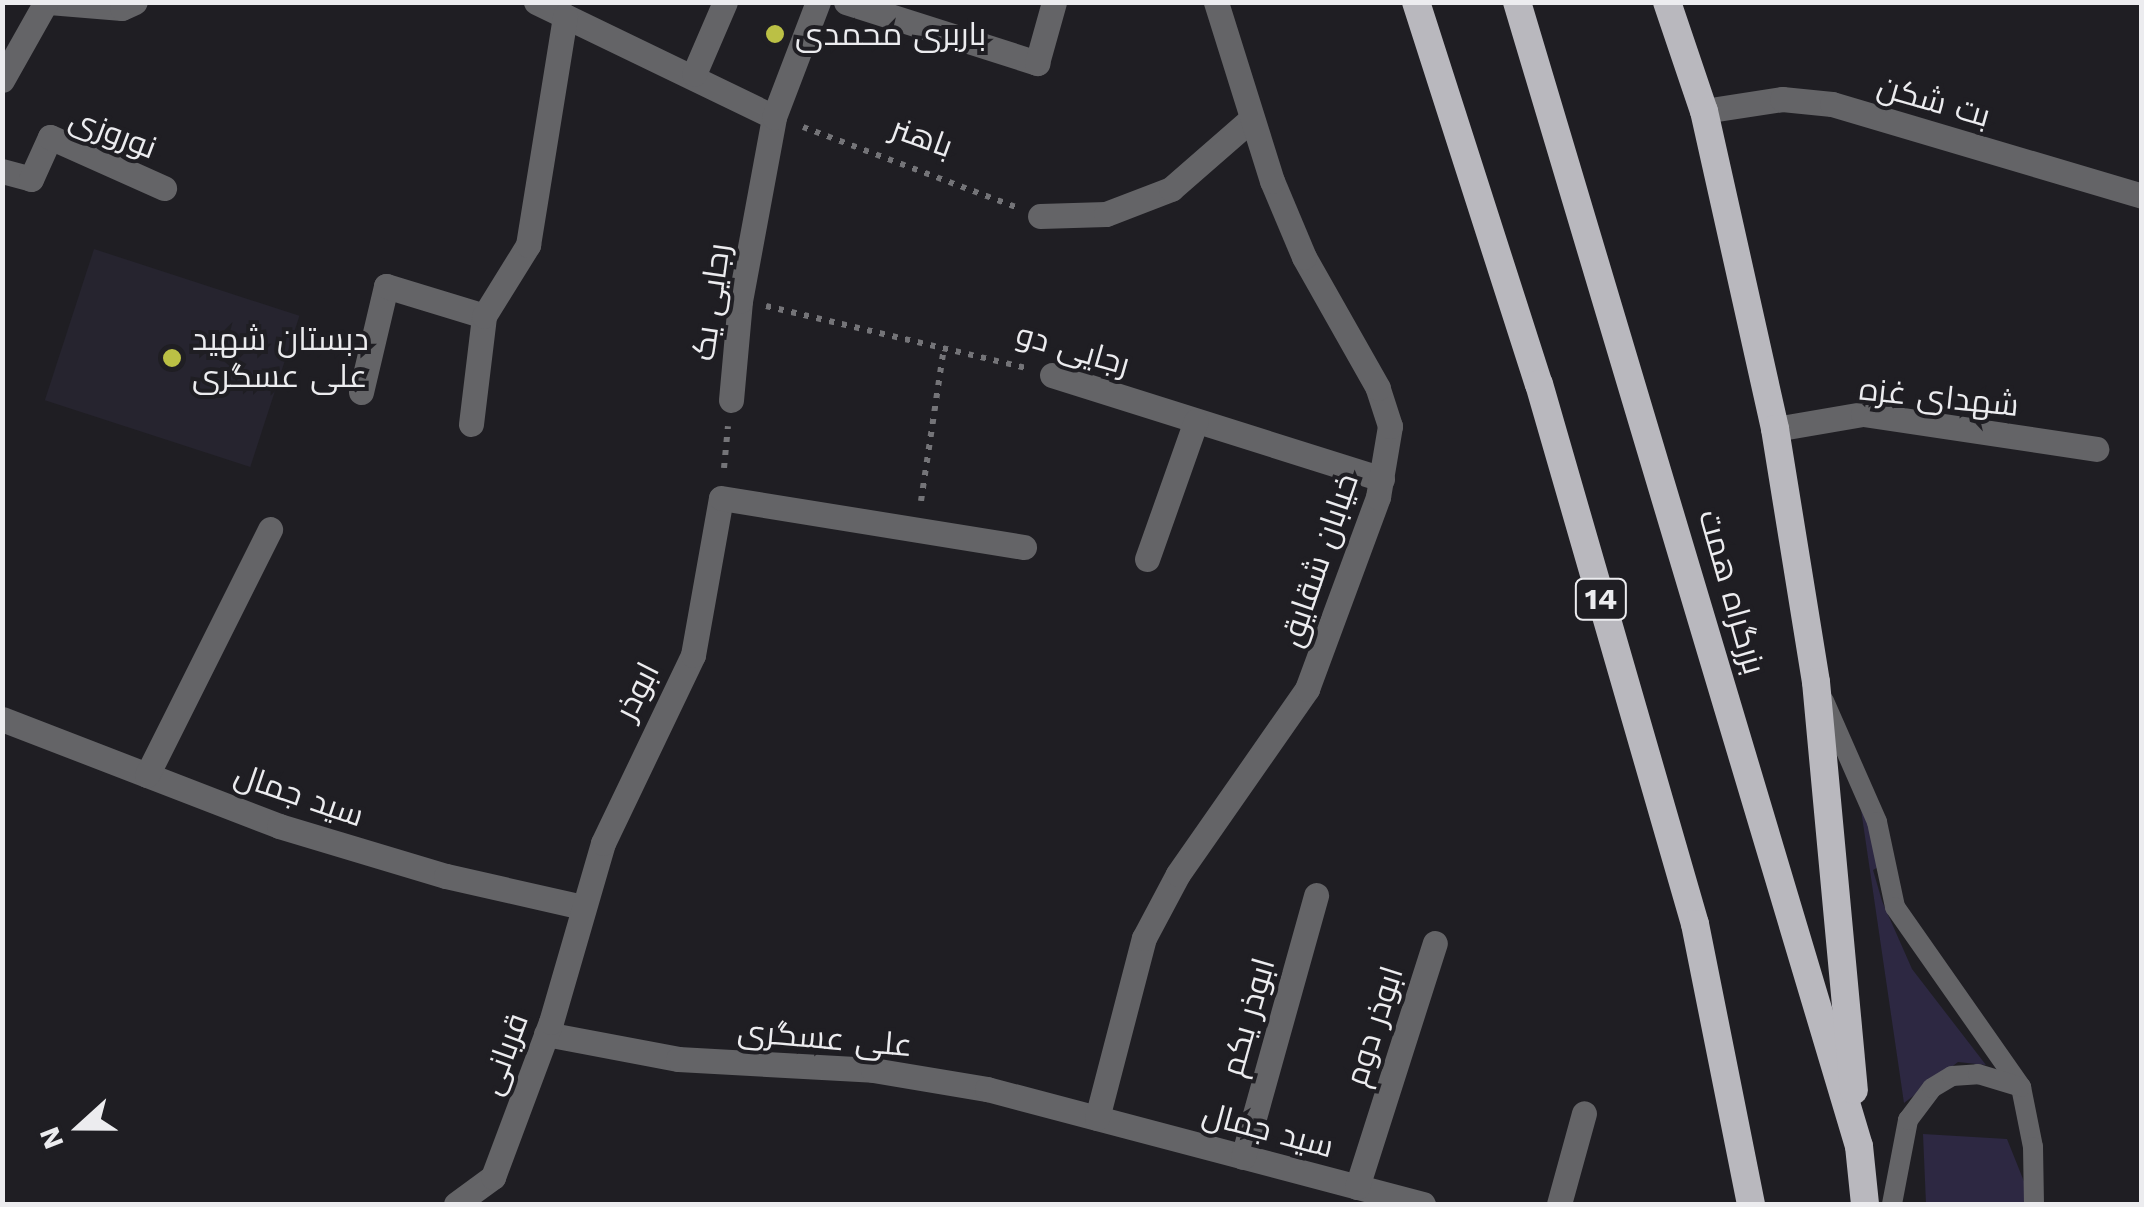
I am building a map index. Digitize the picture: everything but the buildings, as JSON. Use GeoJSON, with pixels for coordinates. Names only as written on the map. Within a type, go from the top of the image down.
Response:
{"type":"FeatureCollection","features":[{"type":"Feature","properties":{"kind":"highway","name":"14"},"geometry":{"type":"LineString","coordinates":[[1416,2],[1539,384],[1695,924],[1751,1204]]}},
{"type":"Feature","properties":{"kind":"highway","name":"بزرگراه همت"},"geometry":{"type":"LineString","coordinates":[[1517,2],[1859,1146],[1865,1204]]}},
{"type":"Feature","properties":{"kind":"highway"},"geometry":{"type":"LineString","coordinates":[[1667,2],[1704,111],[1775,429],[1816,682],[1859,1146]]}},
{"type":"Feature","properties":{"kind":"street"},"geometry":{"type":"LineString","coordinates":[[2,80],[47,2],[122,8],[135,2]]}},
{"type":"Feature","properties":{"kind":"street"},"geometry":{"type":"LineString","coordinates":[[536,2],[694,74],[774,116]]}},
{"type":"Feature","properties":{"kind":"street"},"geometry":{"type":"LineString","coordinates":[[694,74],[724,2]]}},
{"type":"Feature","properties":{"kind":"street","name":"رجایی یک"},"geometry":{"type":"LineString","coordinates":[[731,400],[740,301],[774,116],[818,2]]}},
{"type":"Feature","properties":{"kind":"street"},"geometry":{"type":"LineString","coordinates":[[846,2],[1037,63],[1054,2]]}},
{"type":"Feature","properties":{"kind":"street","name":"خیابان شقایق"},"geometry":{"type":"LineString","coordinates":[[1096,1118],[1144,938],[1178,874],[1307,689],[1382,479],[1390,426],[1378,388],[1304,257],[1250,120],[1216,2]]}},
{"type":"Feature","properties":{"kind":"street"},"geometry":{"type":"LineString","coordinates":[[470,424],[484,316],[528,245],[565,16]]}},
{"type":"Feature","properties":{"kind":"street","name":"بت شکن"},"geometry":{"type":"LineString","coordinates":[[1704,111],[1782,99],[1832,104],[2142,196]]}},
{"type":"Feature","properties":{"kind":"street"},"geometry":{"type":"LineString","coordinates":[[1040,216],[1106,214],[1170,189],[1250,120]]}},
{"type":"Feature","properties":{"kind":"street","name":"نوروزی"},"geometry":{"type":"LineString","coordinates":[[2,172],[31,179],[50,137],[164,188]]}},
{"type":"Feature","properties":{"kind":"street"},"geometry":{"type":"LineString","coordinates":[[361,392],[386,286],[484,316]]}},
{"type":"Feature","properties":{"kind":"street","name":"رجایی دو"},"geometry":{"type":"LineString","coordinates":[[1052,375],[1382,479]]}},
{"type":"Feature","properties":{"kind":"street","name":"شهدای غزه"},"geometry":{"type":"LineString","coordinates":[[1775,429],[1864,414],[2096,450]]}},
{"type":"Feature","properties":{"kind":"street"},"geometry":{"type":"LineString","coordinates":[[1147,559],[1196,420]]}},
{"type":"Feature","properties":{"kind":"street"},"geometry":{"type":"LineString","coordinates":[[721,498],[1024,547]]}},
{"type":"Feature","properties":{"kind":"street","name":"ابوذر"},"geometry":{"type":"LineString","coordinates":[[584,907],[627,783],[693,655],[721,498]]}},
{"type":"Feature","properties":{"kind":"street"},"geometry":{"type":"LineString","coordinates":[[147,774],[270,528]]}},
{"type":"Feature","properties":{"kind":"street","name":"سید جمال"},"geometry":{"type":"LineString","coordinates":[[2,719],[279,826],[446,876],[584,907]]}},
{"type":"Feature","properties":{"kind":"street","name":"ابوذر یکم"},"geometry":{"type":"LineString","coordinates":[[1243,1157],[1316,895]]}},
{"type":"Feature","properties":{"kind":"street","name":"قربانی"},"geometry":{"type":"LineString","coordinates":[[456,1204],[493,1177],[546,1034],[584,907]]}},
{"type":"Feature","properties":{"kind":"street","name":"ابوذر دوم"},"geometry":{"type":"LineString","coordinates":[[1356,1187],[1435,942]]}},
{"type":"Feature","properties":{"kind":"street","name":"علی عسگری"},"geometry":{"type":"LineString","coordinates":[[546,1034],[678,1059],[873,1070],[987,1089],[1096,1118]]}},
{"type":"Feature","properties":{"kind":"street"},"geometry":{"type":"LineString","coordinates":[[1559,1204],[1584,1113]]}},
{"type":"Feature","properties":{"kind":"street","name":"سید جمال"},"geometry":{"type":"LineString","coordinates":[[1096,1118],[1423,1204]]}},
{"type":"Feature","properties":{"kind":"lane"},"geometry":{"type":"LineString","coordinates":[[1816,682],[1877,822],[1895,907],[2021,1087],[2033,1146],[2034,1204]]}},
{"type":"Feature","properties":{"kind":"lane"},"geometry":{"type":"LineString","coordinates":[[1892,1204],[1908,1120],[1932,1088],[1952,1076],[1978,1074],[2021,1087]]}},
{"type":"Feature","properties":{"kind":"path","name":"باهنر"},"geometry":{"type":"LineString","coordinates":[[774,116],[1040,216]]}},
{"type":"Feature","properties":{"kind":"path","name":"رجایی دو"},"geometry":{"type":"LineString","coordinates":[[740,301],[1052,375]]}},
{"type":"Feature","properties":{"kind":"path"},"geometry":{"type":"LineString","coordinates":[[916,532],[944,348]]}},
{"type":"Feature","properties":{"kind":"path","name":"رجایی یک"},"geometry":{"type":"LineString","coordinates":[[721,498],[731,400]]}},
{"type":"Feature","properties":{"kind":"shaded area","name":"دبستان شهید علی عسگری"},"geometry":{"type":"Polygon","coordinates":[[[94,249],[299,316],[250,467],[45,400],[94,249]]]}},
{"type":"Feature","properties":{"kind":"shaded area"},"geometry":{"type":"Polygon","coordinates":[[[1858,789],[1882,865],[1873,870],[1882,901],[1912,969],[1986,1065],[1958,1062],[1904,1103],[1858,789]]]}},
{"type":"Feature","properties":{"kind":"shaded area"},"geometry":{"type":"Polygon","coordinates":[[[1923,1134],[2007,1139],[2033,1204],[1926,1204],[1923,1134]]]}},
{"type":"Feature","properties":{"kind":"place","name":"باربری محمدی"},"geometry":{"type":"Point","coordinates":[775,34]}},
{"type":"Feature","properties":{"kind":"place","name":"دبستان شهید علی عسگری"},"geometry":{"type":"Point","coordinates":[172,358]}}]}
